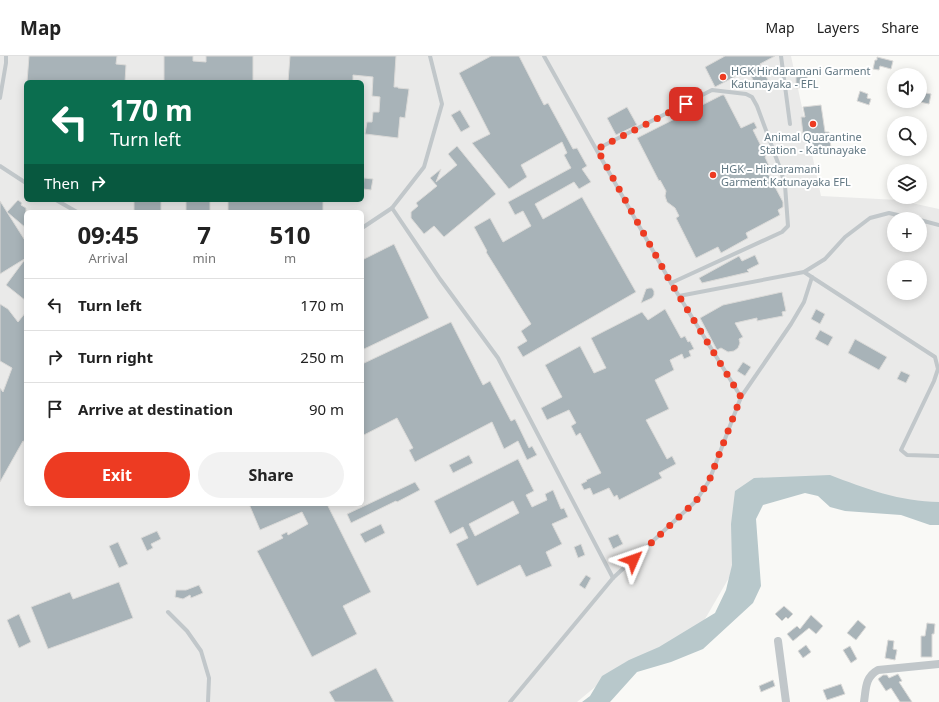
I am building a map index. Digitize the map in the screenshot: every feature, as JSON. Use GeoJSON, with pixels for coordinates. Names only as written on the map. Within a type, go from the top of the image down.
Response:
{"type":"FeatureCollection","features":[{"type":"Feature","properties":{"kind":"street"},"geometry":{"type":"LineString","coordinates":[[778,641],[786,702]]}},
{"type":"Feature","properties":{"kind":"street"},"geometry":{"type":"LineString","coordinates":[[864,702],[868,681],[871,674],[878,670],[939,664]]}},
{"type":"Feature","properties":{"kind":"lane"},"geometry":{"type":"LineString","coordinates":[[0,98],[6,56]]}},
{"type":"Feature","properties":{"kind":"lane"},"geometry":{"type":"LineString","coordinates":[[364,227],[392,208],[424,167],[442,104],[430,56]]}},
{"type":"Feature","properties":{"kind":"lane"},"geometry":{"type":"LineString","coordinates":[[544,56],[671,283],[741,397]]}},
{"type":"Feature","properties":{"kind":"lane"},"geometry":{"type":"LineString","coordinates":[[781,56],[790,124]]}},
{"type":"Feature","properties":{"kind":"lane"},"geometry":{"type":"LineString","coordinates":[[597,149],[712,90],[746,94],[752,97],[757,106],[785,185],[788,226],[782,232],[671,283]]}},
{"type":"Feature","properties":{"kind":"lane"},"geometry":{"type":"LineString","coordinates":[[0,166],[24,182]]}},
{"type":"Feature","properties":{"kind":"lane"},"geometry":{"type":"LineString","coordinates":[[60,202],[74,210]]}},
{"type":"Feature","properties":{"kind":"lane"},"geometry":{"type":"LineString","coordinates":[[392,208],[440,279],[498,358],[612,578]]}},
{"type":"Feature","properties":{"kind":"lane"},"geometry":{"type":"LineString","coordinates":[[679,296],[804,272],[825,259],[845,237],[870,218],[887,214]]}},
{"type":"Feature","properties":{"kind":"lane"},"geometry":{"type":"LineString","coordinates":[[927,222],[939,225]]}},
{"type":"Feature","properties":{"kind":"lane"},"geometry":{"type":"LineString","coordinates":[[804,272],[935,358],[938,369],[934,382],[901,450],[907,455],[939,456]]}},
{"type":"Feature","properties":{"kind":"lane"},"geometry":{"type":"LineString","coordinates":[[510,702],[612,578],[696,501],[709,481],[741,397],[792,324],[804,302],[812,277]]}},
{"type":"Feature","properties":{"kind":"lane"},"geometry":{"type":"LineString","coordinates":[[168,612],[201,650],[209,678],[208,702]]}},
{"type":"Feature","properties":{"kind":"shaded area"},"geometry":{"type":"Polygon","coordinates":[[[0,56],[791,56],[821,196],[887,199],[887,204],[916,204],[939,209],[939,511],[799,483],[747,491],[730,576],[694,638],[624,663],[577,702],[0,702],[0,56]]]}},
{"type":"Feature","properties":{"kind":"shaded area"},"geometry":{"type":"Polygon","coordinates":[[[830,475],[897,497],[911,500],[939,502],[939,525],[930,525],[901,515],[845,511],[830,507],[818,496],[805,493],[763,505],[756,519],[761,586],[753,603],[703,649],[671,662],[637,672],[610,702],[582,702],[590,696],[602,676],[629,660],[659,647],[715,613],[726,590],[732,565],[731,524],[735,491],[754,478],[830,475]]]}},
{"type":"Feature","properties":{"kind":"building"},"geometry":{"type":"Polygon","coordinates":[[[29,56],[117,56],[116,64],[126,65],[125,80],[27,80],[29,56]]]}},
{"type":"Feature","properties":{"kind":"building"},"geometry":{"type":"Polygon","coordinates":[[[164,56],[193,56],[193,61],[206,62],[206,56],[253,56],[253,80],[164,80],[164,56]]]}},
{"type":"Feature","properties":{"kind":"building"},"geometry":{"type":"Polygon","coordinates":[[[290,56],[396,56],[394,87],[409,89],[405,118],[400,117],[398,138],[365,134],[367,122],[372,122],[373,112],[379,112],[380,97],[372,96],[373,77],[353,75],[353,80],[288,80],[290,56]]]}},
{"type":"Feature","properties":{"kind":"building"},"geometry":{"type":"Polygon","coordinates":[[[491,56],[519,56],[544,105],[548,103],[573,149],[577,148],[587,166],[582,169],[591,182],[579,189],[574,182],[535,204],[543,219],[582,197],[636,292],[523,357],[517,347],[527,341],[521,331],[531,324],[486,252],[487,251],[474,227],[490,218],[503,242],[531,226],[523,211],[515,215],[508,202],[571,168],[564,155],[567,153],[562,142],[521,165],[527,177],[509,189],[472,143],[490,134],[459,73],[491,56]]]}},
{"type":"Feature","properties":{"kind":"building","name":"HGK Hirdaramani Garment Katunayaka - EFL"},"geometry":{"type":"Polygon","coordinates":[[[725,56],[775,56],[760,64],[769,82],[757,88],[748,70],[715,87],[705,67],[725,56]]]}},
{"type":"Feature","properties":{"kind":"building"},"geometry":{"type":"Polygon","coordinates":[[[877,57],[893,61],[891,68],[880,66],[879,70],[873,69],[875,60],[877,60],[877,57]]]}},
{"type":"Feature","properties":{"kind":"building"},"geometry":{"type":"Polygon","coordinates":[[[807,76],[808,87],[796,88],[796,77],[807,76]]]}},
{"type":"Feature","properties":{"kind":"building"},"geometry":{"type":"Polygon","coordinates":[[[860,91],[868,94],[867,98],[871,99],[869,105],[857,101],[860,91]]]}},
{"type":"Feature","properties":{"kind":"building"},"geometry":{"type":"Polygon","coordinates":[[[927,93],[931,94],[929,104],[927,104],[927,93]]]}},
{"type":"Feature","properties":{"kind":"building","name":"HGK – Hirdaramani Garment Katunayaka EFL"},"geometry":{"type":"Polygon","coordinates":[[[724,95],[741,128],[754,122],[757,128],[753,130],[766,156],[765,157],[770,168],[766,170],[783,202],[783,207],[778,210],[780,215],[746,233],[748,238],[721,253],[718,247],[696,258],[676,218],[679,216],[675,208],[667,202],[665,196],[666,191],[660,180],[659,181],[637,138],[724,95]]]}},
{"type":"Feature","properties":{"kind":"building","name":"Animal Quarantine Station - Katunayake"},"geometry":{"type":"Polygon","coordinates":[[[821,105],[825,132],[829,132],[831,148],[809,150],[807,134],[803,134],[801,117],[805,117],[803,107],[821,105]]]}},
{"type":"Feature","properties":{"kind":"building"},"geometry":{"type":"Polygon","coordinates":[[[627,107],[637,125],[616,135],[607,118],[627,107]]]}},
{"type":"Feature","properties":{"kind":"building"},"geometry":{"type":"Polygon","coordinates":[[[460,110],[470,127],[461,132],[451,115],[460,110]]]}},
{"type":"Feature","properties":{"kind":"building"},"geometry":{"type":"Polygon","coordinates":[[[457,146],[496,194],[444,237],[434,226],[424,234],[411,218],[411,212],[418,206],[416,203],[437,186],[430,178],[441,169],[436,182],[457,165],[448,154],[457,146]]]}},
{"type":"Feature","properties":{"kind":"building"},"geometry":{"type":"Polygon","coordinates":[[[364,178],[373,179],[371,190],[364,189],[364,178]]]}},
{"type":"Feature","properties":{"kind":"building"},"geometry":{"type":"Polygon","coordinates":[[[18,200],[22,203],[21,205],[26,208],[26,210],[24,210],[24,226],[7,212],[18,200]]]}},
{"type":"Feature","properties":{"kind":"building"},"geometry":{"type":"Polygon","coordinates":[[[0,201],[24,239],[24,259],[0,274],[0,201]]]}},
{"type":"Feature","properties":{"kind":"building"},"geometry":{"type":"Polygon","coordinates":[[[134,202],[161,202],[161,210],[134,210],[134,202]]]}},
{"type":"Feature","properties":{"kind":"building"},"geometry":{"type":"Polygon","coordinates":[[[186,202],[210,202],[210,210],[186,210],[186,202]]]}},
{"type":"Feature","properties":{"kind":"building"},"geometry":{"type":"Polygon","coordinates":[[[228,202],[323,202],[323,210],[228,210],[228,202]]]}},
{"type":"Feature","properties":{"kind":"building"},"geometry":{"type":"Polygon","coordinates":[[[394,244],[429,318],[364,349],[364,259],[394,244]]]}},
{"type":"Feature","properties":{"kind":"building"},"geometry":{"type":"Polygon","coordinates":[[[755,255],[759,264],[747,270],[749,272],[702,283],[699,278],[739,256],[742,261],[755,255]]]}},
{"type":"Feature","properties":{"kind":"building"},"geometry":{"type":"Polygon","coordinates":[[[24,261],[24,299],[6,285],[24,261]]]}},
{"type":"Feature","properties":{"kind":"building"},"geometry":{"type":"Polygon","coordinates":[[[652,288],[654,295],[652,298],[641,303],[646,289],[652,288]]]}},
{"type":"Feature","properties":{"kind":"building"},"geometry":{"type":"Polygon","coordinates":[[[782,292],[786,311],[782,312],[783,316],[757,321],[757,318],[735,323],[743,337],[739,339],[740,343],[738,348],[734,351],[728,352],[721,348],[717,350],[700,318],[723,305],[782,292]]]}},
{"type":"Feature","properties":{"kind":"building"},"geometry":{"type":"Polygon","coordinates":[[[0,304],[8,309],[18,322],[24,314],[24,441],[0,482],[0,388],[3,392],[12,368],[0,361],[0,304]]]}},
{"type":"Feature","properties":{"kind":"building"},"geometry":{"type":"Polygon","coordinates":[[[665,309],[681,338],[685,336],[688,342],[690,341],[694,349],[689,351],[691,356],[684,359],[682,354],[670,360],[674,370],[655,380],[669,409],[646,420],[667,459],[672,456],[676,464],[659,473],[662,478],[619,500],[617,495],[614,497],[609,488],[593,495],[590,488],[584,490],[581,484],[601,473],[580,433],[576,436],[571,426],[576,423],[569,410],[547,420],[541,408],[562,397],[545,365],[580,346],[594,373],[606,368],[591,338],[642,312],[648,320],[665,309]]]}},
{"type":"Feature","properties":{"kind":"building"},"geometry":{"type":"Polygon","coordinates":[[[816,309],[825,314],[820,324],[811,319],[816,309]]]}},
{"type":"Feature","properties":{"kind":"building"},"geometry":{"type":"Polygon","coordinates":[[[451,322],[483,385],[490,381],[511,421],[515,419],[529,448],[532,446],[537,455],[527,460],[518,441],[504,449],[492,422],[415,462],[409,450],[413,448],[397,418],[364,435],[364,363],[451,322]]]}},
{"type":"Feature","properties":{"kind":"building"},"geometry":{"type":"Polygon","coordinates":[[[820,330],[833,337],[828,346],[815,339],[820,330]]]}},
{"type":"Feature","properties":{"kind":"building"},"geometry":{"type":"Polygon","coordinates":[[[855,339],[887,357],[879,370],[848,353],[855,339]]]}},
{"type":"Feature","properties":{"kind":"building"},"geometry":{"type":"Polygon","coordinates":[[[743,362],[751,367],[745,376],[737,371],[743,362]]]}},
{"type":"Feature","properties":{"kind":"building"},"geometry":{"type":"Polygon","coordinates":[[[901,371],[910,375],[906,383],[897,379],[901,371]]]}},
{"type":"Feature","properties":{"kind":"building"},"geometry":{"type":"Polygon","coordinates":[[[469,455],[473,463],[453,473],[449,465],[469,455]]]}},
{"type":"Feature","properties":{"kind":"building"},"geometry":{"type":"Polygon","coordinates":[[[518,459],[534,491],[526,495],[532,507],[547,500],[545,494],[553,490],[561,509],[564,508],[568,517],[552,524],[562,544],[546,552],[552,566],[526,577],[520,565],[477,586],[456,544],[468,538],[463,527],[450,534],[434,501],[518,459]],[[513,501],[469,524],[475,536],[519,513],[513,501]]]}},
{"type":"Feature","properties":{"kind":"building"},"geometry":{"type":"Polygon","coordinates":[[[415,482],[420,490],[351,523],[347,514],[415,482]]]}},
{"type":"Feature","properties":{"kind":"building"},"geometry":{"type":"Polygon","coordinates":[[[250,506],[328,506],[371,592],[343,606],[357,634],[312,657],[257,551],[283,538],[281,535],[287,532],[288,535],[308,524],[302,512],[260,530],[250,506]]]}},
{"type":"Feature","properties":{"kind":"building"},"geometry":{"type":"Polygon","coordinates":[[[381,524],[385,533],[365,543],[360,534],[381,524]]]}},
{"type":"Feature","properties":{"kind":"building"},"geometry":{"type":"Polygon","coordinates":[[[157,531],[161,539],[151,544],[153,548],[147,551],[141,538],[157,531]]]}},
{"type":"Feature","properties":{"kind":"building"},"geometry":{"type":"Polygon","coordinates":[[[618,534],[623,544],[613,549],[608,538],[618,534]]]}},
{"type":"Feature","properties":{"kind":"building"},"geometry":{"type":"Polygon","coordinates":[[[118,542],[128,564],[119,568],[109,546],[118,542]]]}},
{"type":"Feature","properties":{"kind":"building"},"geometry":{"type":"Polygon","coordinates":[[[581,544],[585,555],[578,558],[574,547],[581,544]]]}},
{"type":"Feature","properties":{"kind":"building"},"geometry":{"type":"Polygon","coordinates":[[[586,575],[591,578],[585,589],[579,585],[586,575]]]}},
{"type":"Feature","properties":{"kind":"building"},"geometry":{"type":"Polygon","coordinates":[[[119,582],[133,618],[48,649],[31,607],[70,592],[73,599],[119,582]]]}},
{"type":"Feature","properties":{"kind":"building"},"geometry":{"type":"Polygon","coordinates":[[[199,585],[203,593],[191,598],[190,595],[183,599],[175,597],[176,590],[186,590],[199,585]]]}},
{"type":"Feature","properties":{"kind":"building"},"geometry":{"type":"Polygon","coordinates":[[[784,606],[793,614],[788,619],[786,617],[782,621],[775,614],[784,606]]]}},
{"type":"Feature","properties":{"kind":"building"},"geometry":{"type":"Polygon","coordinates":[[[19,614],[31,642],[19,648],[7,620],[19,614]]]}},
{"type":"Feature","properties":{"kind":"building"},"geometry":{"type":"Polygon","coordinates":[[[811,615],[823,626],[816,634],[809,628],[793,641],[787,634],[797,626],[800,629],[811,615]]]}},
{"type":"Feature","properties":{"kind":"building"},"geometry":{"type":"Polygon","coordinates":[[[858,620],[866,627],[856,640],[847,633],[858,620]]]}},
{"type":"Feature","properties":{"kind":"building"},"geometry":{"type":"Polygon","coordinates":[[[927,623],[935,624],[934,634],[932,634],[932,657],[921,657],[921,636],[925,636],[927,623]]]}},
{"type":"Feature","properties":{"kind":"building"},"geometry":{"type":"Polygon","coordinates":[[[888,640],[894,641],[893,649],[897,650],[895,660],[885,658],[888,640]]]}},
{"type":"Feature","properties":{"kind":"building"},"geometry":{"type":"Polygon","coordinates":[[[806,645],[811,652],[803,658],[798,651],[806,645]]]}},
{"type":"Feature","properties":{"kind":"building"},"geometry":{"type":"Polygon","coordinates":[[[850,646],[857,659],[851,663],[843,650],[850,646]]]}},
{"type":"Feature","properties":{"kind":"building"},"geometry":{"type":"Polygon","coordinates":[[[376,668],[394,702],[335,702],[329,692],[376,668]]]}},
{"type":"Feature","properties":{"kind":"building"},"geometry":{"type":"Polygon","coordinates":[[[898,674],[902,681],[899,682],[912,702],[900,702],[891,688],[886,691],[878,679],[883,675],[887,675],[889,678],[898,674]]]}},
{"type":"Feature","properties":{"kind":"building"},"geometry":{"type":"Polygon","coordinates":[[[773,680],[775,686],[761,692],[759,686],[773,680]]]}},
{"type":"Feature","properties":{"kind":"building"},"geometry":{"type":"Polygon","coordinates":[[[841,684],[845,694],[827,700],[823,690],[841,684]]]}},
{"type":"Feature","properties":{"kind":"place","name":"HGK Hirdaramani Garment Katunayaka - EFL"},"geometry":{"type":"Point","coordinates":[723,77]}},
{"type":"Feature","properties":{"kind":"place","name":"Animal Quarantine Station - Katunayake"},"geometry":{"type":"Point","coordinates":[813,124]}},
{"type":"Feature","properties":{"kind":"place","name":"HGK – Hirdaramani Garment Katunayaka EFL"},"geometry":{"type":"Point","coordinates":[713,175]}},
{"type":"Feature","properties":{"kind":"route"},"geometry":{"type":"LineString","coordinates":[[633,560],[696,501],[709,481],[741,397],[671,283],[597,149],[686,104]]}}]}
